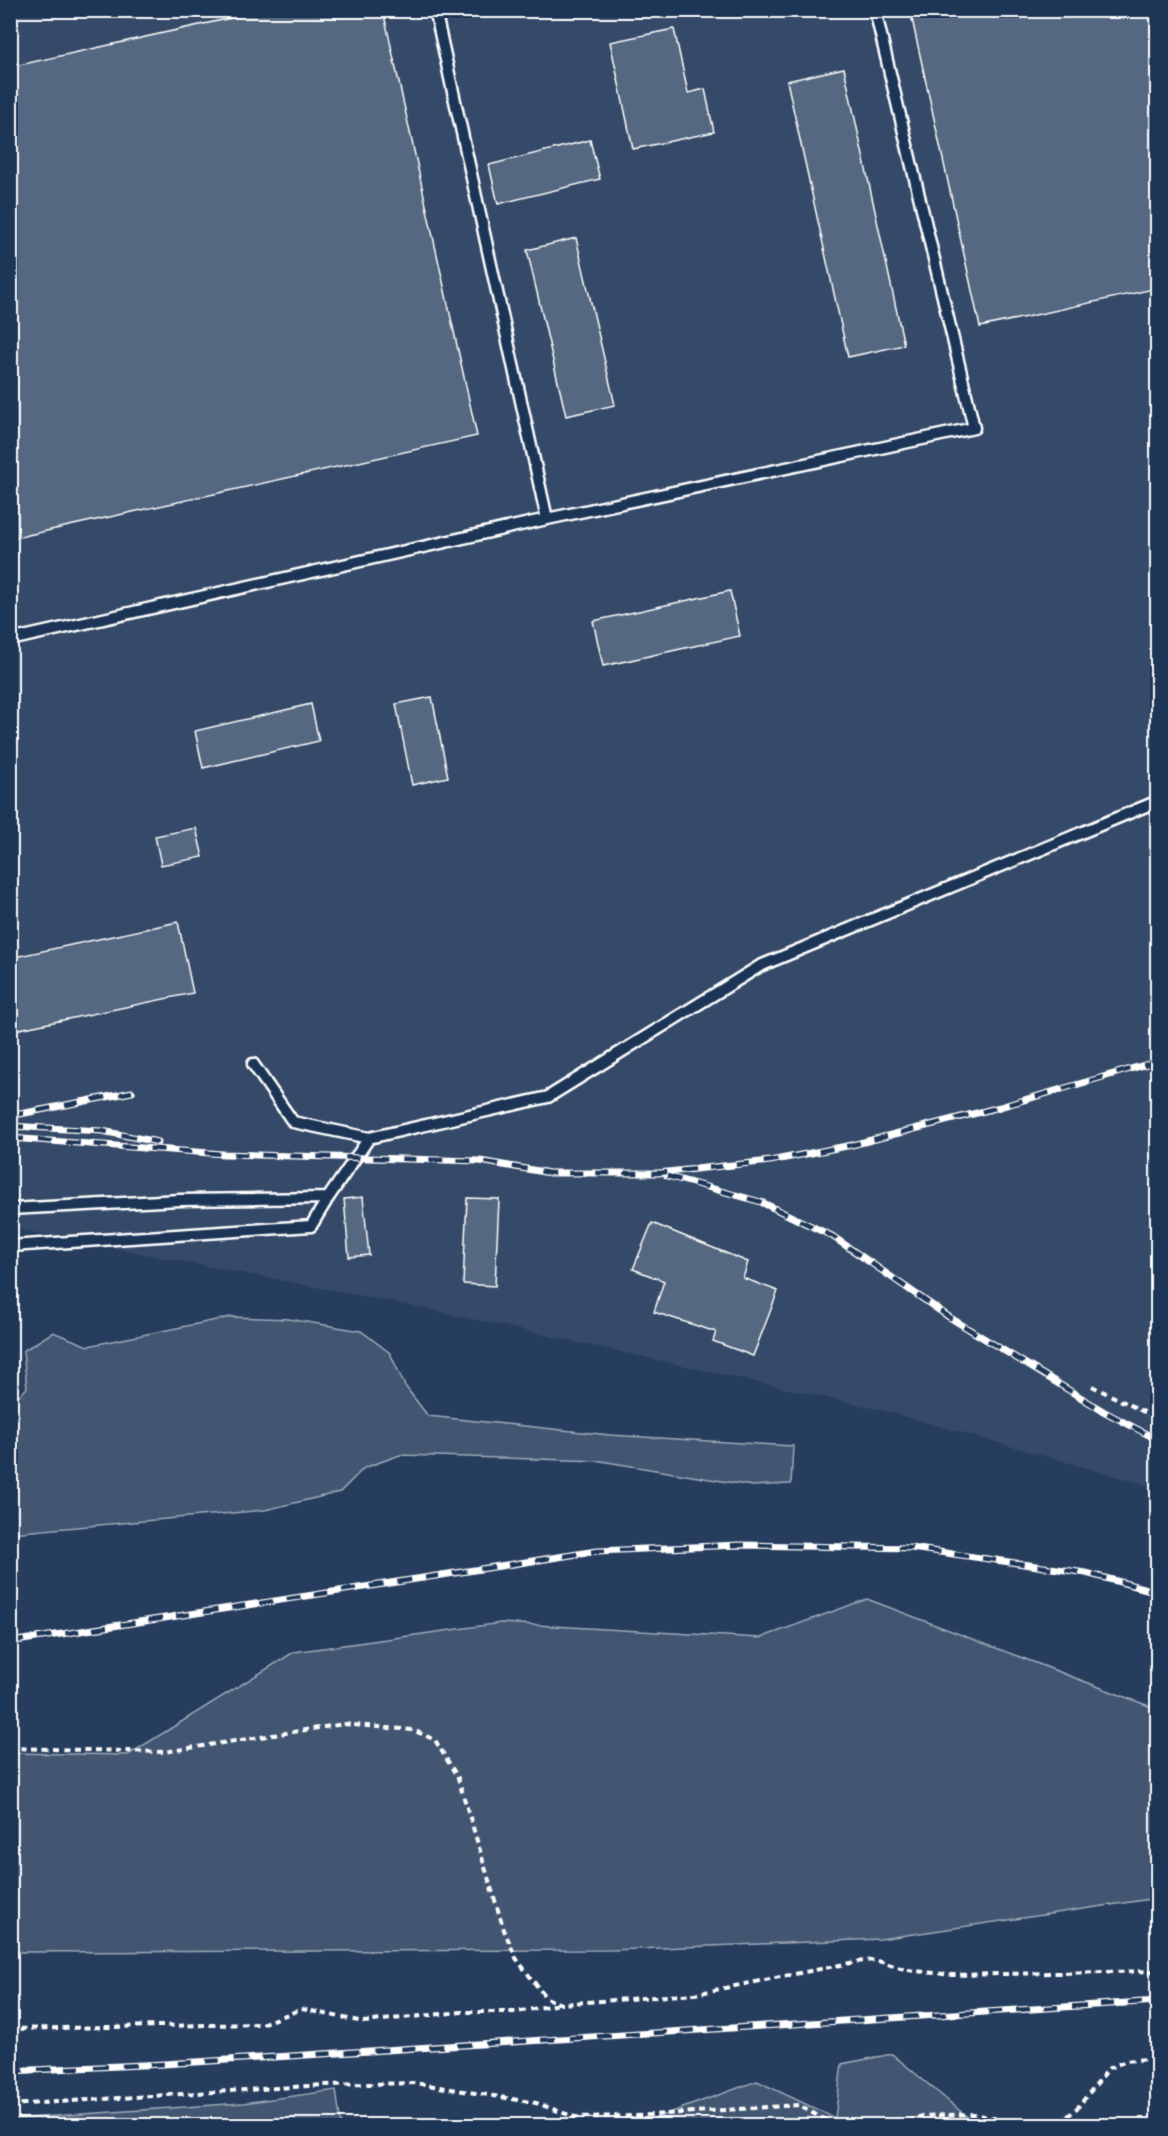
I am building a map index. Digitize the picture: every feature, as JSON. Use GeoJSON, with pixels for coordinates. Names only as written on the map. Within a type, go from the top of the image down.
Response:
{"type":"FeatureCollection","features":[{"type":"Feature","properties":{"kind":"lane"},"geometry":{"type":"LineString","coordinates":[[435,10],[547,519]]}},
{"type":"Feature","properties":{"kind":"lane"},"geometry":{"type":"LineString","coordinates":[[10,640],[547,519],[974,428],[875,10]]}},
{"type":"Feature","properties":{"kind":"lane"},"geometry":{"type":"LineString","coordinates":[[253,1065],[293,1122],[369,1138],[548,1097],[760,966],[1158,801]]}},
{"type":"Feature","properties":{"kind":"lane"},"geometry":{"type":"LineString","coordinates":[[10,1246],[311,1226],[369,1138]]}},
{"type":"Feature","properties":{"kind":"lane"},"geometry":{"type":"LineString","coordinates":[[10,1209],[180,1200],[328,1198]]}},
{"type":"Feature","properties":{"kind":"path"},"geometry":{"type":"LineString","coordinates":[[1092,1386],[1158,1419]]}},
{"type":"Feature","properties":{"kind":"path"},"geometry":{"type":"LineString","coordinates":[[10,1748],[164,1752],[344,1724],[413,1730],[435,1740],[458,1778],[504,1930],[516,1958],[546,1998],[561,2004]]}},
{"type":"Feature","properties":{"kind":"path"},"geometry":{"type":"LineString","coordinates":[[10,2029],[261,2024],[302,2009],[363,2022],[461,2012],[517,2012],[561,2004],[695,1994],[875,1960],[908,1970],[952,1975],[1158,1971]]}},
{"type":"Feature","properties":{"kind":"path"},"geometry":{"type":"LineString","coordinates":[[1039,2126],[1059,2124],[1078,2107],[1109,2068],[1126,2061],[1158,2058]]}},
{"type":"Feature","properties":{"kind":"path"},"geometry":{"type":"LineString","coordinates":[[10,2105],[324,2085],[415,2083],[536,2103],[576,2117],[625,2117],[798,2105],[836,2126]]}},
{"type":"Feature","properties":{"kind":"path"},"geometry":{"type":"LineString","coordinates":[[898,2126],[922,2116],[975,2114],[1028,2126]]}},
{"type":"Feature","properties":{"kind":"shaded area"},"geometry":{"type":"Polygon","coordinates":[[[10,11],[1157,11],[1157,1488],[878,1409],[413,1306],[11,1228],[10,11]]]}},
{"type":"Feature","properties":{"kind":"shaded area"},"geometry":{"type":"Polygon","coordinates":[[[231,1317],[289,1319],[361,1331],[390,1353],[405,1386],[428,1416],[610,1435],[793,1446],[791,1484],[752,1486],[601,1461],[400,1455],[364,1468],[340,1492],[265,1510],[11,1533],[11,1403],[27,1388],[23,1351],[53,1332],[88,1346],[231,1317]]]}},
{"type":"Feature","properties":{"kind":"shaded area"},"geometry":{"type":"Polygon","coordinates":[[[867,1599],[1157,1709],[1157,1898],[880,1939],[612,1950],[11,1952],[11,1753],[128,1755],[294,1652],[501,1623],[760,1638],[867,1599]]]}},
{"type":"Feature","properties":{"kind":"shaded area"},"geometry":{"type":"Polygon","coordinates":[[[892,2054],[977,2125],[636,2125],[757,2081],[835,2118],[842,2064],[892,2054]]]}},
{"type":"Feature","properties":{"kind":"shaded area"},"geometry":{"type":"Polygon","coordinates":[[[336,2090],[341,2125],[11,2125],[11,2119],[243,2103],[336,2090]]]}},
{"type":"Feature","properties":{"kind":"building"},"geometry":{"type":"Polygon","coordinates":[[[267,10],[383,10],[477,436],[10,539],[10,67],[267,10]]]}},
{"type":"Feature","properties":{"kind":"building"},"geometry":{"type":"Polygon","coordinates":[[[910,10],[1158,10],[1158,288],[980,327],[910,10]]]}},
{"type":"Feature","properties":{"kind":"building"},"geometry":{"type":"Polygon","coordinates":[[[674,29],[688,93],[705,89],[714,132],[633,149],[610,42],[674,29]]]}},
{"type":"Feature","properties":{"kind":"building"},"geometry":{"type":"Polygon","coordinates":[[[844,68],[904,345],[848,357],[787,81],[844,68]]]}},
{"type":"Feature","properties":{"kind":"building"},"geometry":{"type":"Polygon","coordinates":[[[590,140],[600,179],[498,204],[489,165],[590,140]]]}},
{"type":"Feature","properties":{"kind":"building"},"geometry":{"type":"Polygon","coordinates":[[[576,238],[615,405],[566,416],[527,250],[576,238]]]}},
{"type":"Feature","properties":{"kind":"building"},"geometry":{"type":"Polygon","coordinates":[[[730,591],[740,636],[603,666],[593,621],[730,591]]]}},
{"type":"Feature","properties":{"kind":"building"},"geometry":{"type":"Polygon","coordinates":[[[432,697],[448,777],[412,785],[396,704],[432,697]]]}},
{"type":"Feature","properties":{"kind":"building"},"geometry":{"type":"Polygon","coordinates":[[[311,704],[319,741],[203,768],[195,731],[311,704]]]}},
{"type":"Feature","properties":{"kind":"building"},"geometry":{"type":"Polygon","coordinates":[[[196,828],[203,857],[161,865],[155,836],[196,828]]]}},
{"type":"Feature","properties":{"kind":"building"},"geometry":{"type":"Polygon","coordinates":[[[178,922],[193,993],[10,1031],[10,958],[178,922]]]}},
{"type":"Feature","properties":{"kind":"building"},"geometry":{"type":"Polygon","coordinates":[[[363,1197],[369,1255],[349,1257],[344,1199],[363,1197]]]}},
{"type":"Feature","properties":{"kind":"building"},"geometry":{"type":"Polygon","coordinates":[[[467,1198],[499,1199],[495,1286],[463,1284],[467,1198]]]}},
{"type":"Feature","properties":{"kind":"building"},"geometry":{"type":"Polygon","coordinates":[[[652,1223],[748,1262],[743,1278],[778,1291],[753,1356],[713,1341],[716,1332],[654,1312],[664,1281],[633,1269],[652,1223]]]}},
{"type":"Feature","properties":{"kind":"railway"},"geometry":{"type":"LineString","coordinates":[[10,1138],[223,1154],[480,1161],[550,1173],[658,1173],[770,1161],[852,1145],[1000,1107],[1158,1061]]}},
{"type":"Feature","properties":{"kind":"railway"},"geometry":{"type":"LineString","coordinates":[[10,1116],[132,1092]]}},
{"type":"Feature","properties":{"kind":"railway"},"geometry":{"type":"LineString","coordinates":[[10,1126],[102,1131],[158,1142]]}},
{"type":"Feature","properties":{"kind":"railway"},"geometry":{"type":"LineString","coordinates":[[667,1176],[761,1202],[832,1236],[949,1317],[1103,1411],[1158,1440]]}},
{"type":"Feature","properties":{"kind":"railway"},"geometry":{"type":"LineString","coordinates":[[10,1642],[597,1551],[739,1545],[911,1548],[1086,1573],[1158,1592]]}},
{"type":"Feature","properties":{"kind":"railway"},"geometry":{"type":"LineString","coordinates":[[10,2071],[164,2064],[1158,2001]]}}]}
